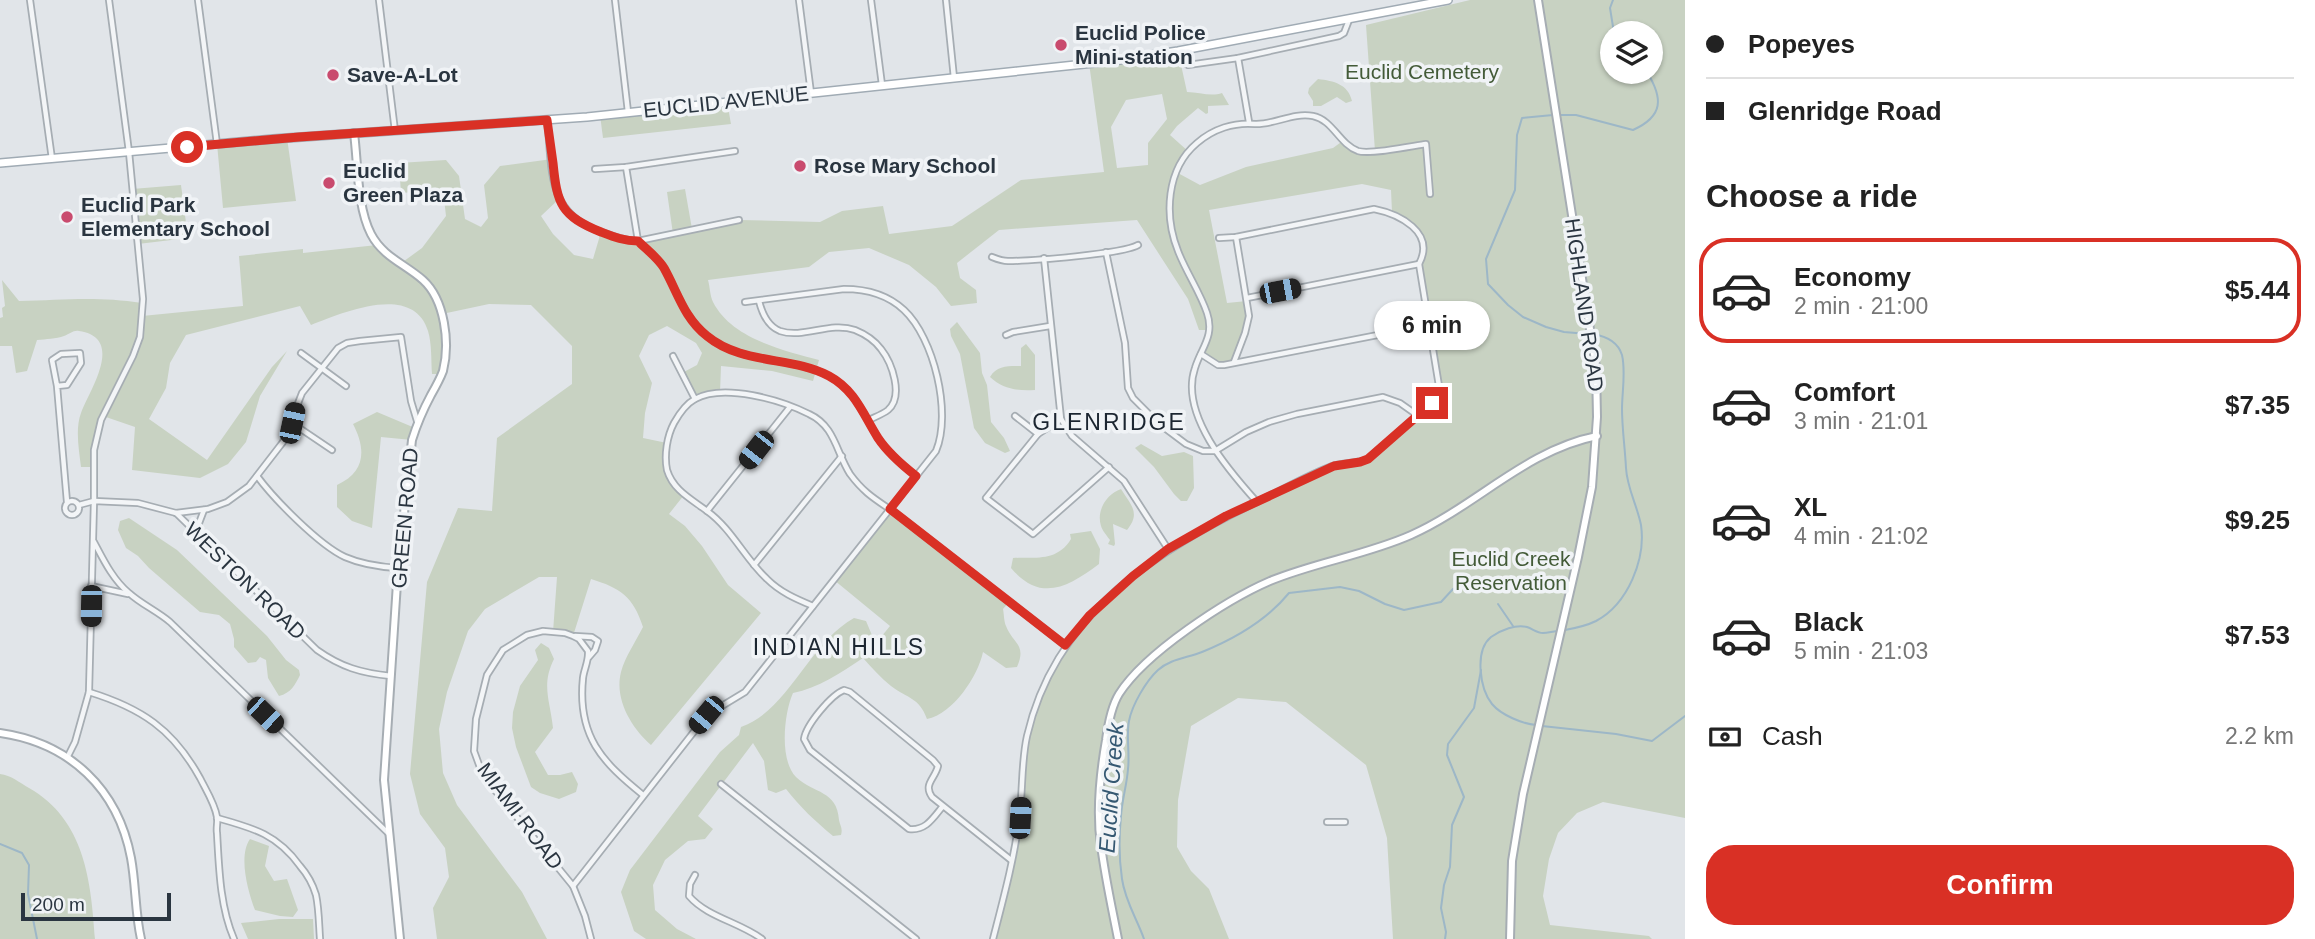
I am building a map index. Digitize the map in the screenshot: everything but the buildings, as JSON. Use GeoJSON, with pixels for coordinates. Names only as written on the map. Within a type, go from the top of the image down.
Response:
{"type":"FeatureCollection","features":[{"type":"Feature","properties":{"kind":"main road","name":"EUCLID AVENUE"},"geometry":{"type":"LineString","coordinates":[[0,163],[354,133],[547,120],[1113,61],[1448,0]]}},
{"type":"Feature","properties":{"kind":"street"},"geometry":{"type":"LineString","coordinates":[[30,0],[52,159]]}},
{"type":"Feature","properties":{"kind":"street"},"geometry":{"type":"LineString","coordinates":[[68,756],[75,742],[89,692],[94,450],[101,420],[133,356],[141,325],[143,299],[129,152],[109,0]]}},
{"type":"Feature","properties":{"kind":"street"},"geometry":{"type":"LineString","coordinates":[[198,0],[217,144]]}},
{"type":"Feature","properties":{"kind":"street"},"geometry":{"type":"LineString","coordinates":[[379,0],[395,131]]}},
{"type":"Feature","properties":{"kind":"street"},"geometry":{"type":"LineString","coordinates":[[615,0],[628,111]]}},
{"type":"Feature","properties":{"kind":"street"},"geometry":{"type":"LineString","coordinates":[[799,0],[811,93]]}},
{"type":"Feature","properties":{"kind":"street"},"geometry":{"type":"LineString","coordinates":[[871,0],[882,85]]}},
{"type":"Feature","properties":{"kind":"street"},"geometry":{"type":"LineString","coordinates":[[946,0],[954,78]]}},
{"type":"Feature","properties":{"kind":"street","name":"HIGHLAND ROAD"},"geometry":{"type":"LineString","coordinates":[[1510,939],[1512,861],[1531,758],[1592,487],[1597,436],[1596,367],[1538,0]]}},
{"type":"Feature","properties":{"kind":"street"},"geometry":{"type":"LineString","coordinates":[[1178,51],[1183,62],[1188,65],[1238,58],[1339,36],[1344,33],[1349,20]]}},
{"type":"Feature","properties":{"kind":"street"},"geometry":{"type":"LineString","coordinates":[[1238,58],[1249,122]]}},
{"type":"Feature","properties":{"kind":"street"},"geometry":{"type":"LineString","coordinates":[[1257,502],[1216,451],[1197,412],[1192,390],[1194,370],[1209,339],[1209,321],[1174,239],[1170,211],[1172,185],[1182,162],[1196,144],[1213,132],[1249,122],[1259,124],[1310,115],[1324,120],[1350,146],[1364,152],[1426,144],[1430,194]]}},
{"type":"Feature","properties":{"kind":"street"},"geometry":{"type":"LineString","coordinates":[[547,120],[556,192],[563,207],[573,218],[586,226],[625,241],[638,241],[739,220]]}},
{"type":"Feature","properties":{"kind":"street","name":"GREEN ROAD"},"geometry":{"type":"LineString","coordinates":[[354,133],[362,201],[369,231],[377,245],[391,258],[424,281],[437,301],[445,329],[443,371],[417,422],[411,440],[398,568],[384,780],[400,939]]}},
{"type":"Feature","properties":{"kind":"street"},"geometry":{"type":"LineString","coordinates":[[595,169],[735,151]]}},
{"type":"Feature","properties":{"kind":"street"},"geometry":{"type":"LineString","coordinates":[[626,167],[638,241],[658,261],[685,311],[706,335],[734,351],[816,371],[830,377],[852,394],[885,446],[905,469],[916,476]]}},
{"type":"Feature","properties":{"kind":"street"},"geometry":{"type":"LineString","coordinates":[[993,939],[1020,818],[1023,756],[1027,736],[1044,682],[1065,645],[1090,615],[1168,549],[1226,516],[1334,466],[1368,459],[1432,403],[1439,386],[1419,264],[1424,246],[1418,232],[1409,222],[1392,212],[1374,209],[1236,237],[1219,237]]}},
{"type":"Feature","properties":{"kind":"street"},"geometry":{"type":"LineString","coordinates":[[1234,362],[1249,316],[1236,237]]}},
{"type":"Feature","properties":{"kind":"street"},"geometry":{"type":"LineString","coordinates":[[992,257],[1005,261],[1044,258],[1106,252],[1138,245]]}},
{"type":"Feature","properties":{"kind":"street"},"geometry":{"type":"LineString","coordinates":[[1106,252],[1125,343],[1128,388],[1133,398],[1158,423],[1186,444],[1203,451],[1216,451],[1246,432],[1269,422],[1383,397],[1400,403],[1417,415]]}},
{"type":"Feature","properties":{"kind":"street"},"geometry":{"type":"LineString","coordinates":[[1044,258],[1060,419],[1072,436],[1124,481],[1168,549]]}},
{"type":"Feature","properties":{"kind":"street"},"geometry":{"type":"LineString","coordinates":[[1247,298],[1419,264]]}},
{"type":"Feature","properties":{"kind":"street"},"geometry":{"type":"LineString","coordinates":[[573,886],[706,715],[745,692],[936,451],[941,439],[941,399],[933,362],[919,329],[904,310],[884,296],[844,289],[745,302]]}},
{"type":"Feature","properties":{"kind":"street"},"geometry":{"type":"LineString","coordinates":[[759,301],[768,321],[781,331],[840,326],[865,335],[883,350],[896,394],[888,410],[869,421]]}},
{"type":"Feature","properties":{"kind":"street"},"geometry":{"type":"LineString","coordinates":[[1006,335],[1013,331],[1050,326]]}},
{"type":"Feature","properties":{"kind":"street"},"geometry":{"type":"LineString","coordinates":[[1201,354],[1219,365],[1429,326]]}},
{"type":"Feature","properties":{"kind":"street"},"geometry":{"type":"LineString","coordinates":[[176,513],[204,510],[227,502],[249,486],[283,442],[292,423],[296,405],[320,368],[338,348],[347,343],[401,337],[417,422]]}},
{"type":"Feature","properties":{"kind":"street"},"geometry":{"type":"LineString","coordinates":[[57,386],[67,385],[81,363],[80,354],[66,352],[52,360],[57,386],[67,502],[64,509],[71,515],[78,512],[79,505],[74,500],[67,502]]}},
{"type":"Feature","properties":{"kind":"street"},"geometry":{"type":"LineString","coordinates":[[301,353],[346,386]]}},
{"type":"Feature","properties":{"kind":"street"},"geometry":{"type":"LineString","coordinates":[[673,356],[695,399]]}},
{"type":"Feature","properties":{"kind":"street"},"geometry":{"type":"LineString","coordinates":[[813,606],[780,590],[754,565],[732,536],[707,511],[684,495],[673,482],[667,470],[666,454],[671,429],[684,409],[695,399],[714,393],[747,394],[776,401],[816,418],[834,437],[848,471],[864,492],[890,509],[1065,645]]}},
{"type":"Feature","properties":{"kind":"street"},"geometry":{"type":"LineString","coordinates":[[707,511],[790,407]]}},
{"type":"Feature","properties":{"kind":"street"},"geometry":{"type":"LineString","coordinates":[[1015,416],[1038,435]]}},
{"type":"Feature","properties":{"kind":"street"},"geometry":{"type":"LineString","coordinates":[[1060,419],[1038,435],[986,498],[1033,534],[1109,467]]}},
{"type":"Feature","properties":{"kind":"street"},"geometry":{"type":"LineString","coordinates":[[292,423],[332,450]]}},
{"type":"Feature","properties":{"kind":"street"},"geometry":{"type":"LineString","coordinates":[[1118,939],[1101,844],[1101,771],[1110,717],[1118,695],[1132,677],[1169,643],[1270,581],[1380,547],[1431,526],[1548,452],[1569,442],[1597,436]]}},
{"type":"Feature","properties":{"kind":"street"},"geometry":{"type":"LineString","coordinates":[[754,565],[842,456]]}},
{"type":"Feature","properties":{"kind":"street"},"geometry":{"type":"LineString","coordinates":[[257,476],[298,520],[328,547],[355,560],[398,568]]}},
{"type":"Feature","properties":{"kind":"street","name":"WESTON ROAD"},"geometry":{"type":"LineString","coordinates":[[79,505],[94,501],[138,503],[176,513],[317,650],[348,668],[391,676]]}},
{"type":"Feature","properties":{"kind":"street"},"geometry":{"type":"LineString","coordinates":[[196,532],[204,510]]}},
{"type":"Feature","properties":{"kind":"street"},"geometry":{"type":"LineString","coordinates":[[94,541],[104,560],[129,594]]}},
{"type":"Feature","properties":{"kind":"street"},"geometry":{"type":"LineString","coordinates":[[92,586],[129,594],[158,611],[390,835]]}},
{"type":"Feature","properties":{"kind":"street","name":"MIAMI ROAD"},"geometry":{"type":"LineString","coordinates":[[589,657],[579,639],[565,633],[543,631],[527,635],[503,650],[487,676],[476,719],[474,751],[482,773],[573,886],[591,939]]}},
{"type":"Feature","properties":{"kind":"street"},"geometry":{"type":"LineString","coordinates":[[573,636],[592,636],[598,641],[589,657],[583,677],[583,704],[588,734],[613,771],[643,795]]}},
{"type":"Feature","properties":{"kind":"street"},"geometry":{"type":"LineString","coordinates":[[943,806],[925,827],[909,829],[810,750],[804,739],[806,730],[839,692],[844,690],[854,696],[933,760],[938,766],[937,773],[928,785],[928,790],[943,806],[1011,860]]}},
{"type":"Feature","properties":{"kind":"street"},"geometry":{"type":"LineString","coordinates":[[89,692],[137,710],[175,741],[194,767],[217,818],[216,832],[224,905],[234,939]]}},
{"type":"Feature","properties":{"kind":"street"},"geometry":{"type":"LineString","coordinates":[[0,733],[34,741],[68,756],[93,779],[106,796],[124,831],[131,860],[141,939]]}},
{"type":"Feature","properties":{"kind":"street"},"geometry":{"type":"LineString","coordinates":[[721,784],[916,939]]}},
{"type":"Feature","properties":{"kind":"street"},"geometry":{"type":"LineString","coordinates":[[217,818],[257,829],[274,838],[292,854],[315,893],[320,939]]}},
{"type":"Feature","properties":{"kind":"street"},"geometry":{"type":"LineString","coordinates":[[1327,822],[1345,822]]}},
{"type":"Feature","properties":{"kind":"street"},"geometry":{"type":"LineString","coordinates":[[695,876],[690,884],[690,896],[698,906],[762,939]]}},
{"type":"Feature","properties":{"kind":"green space"},"geometry":{"type":"Polygon","coordinates":[[[1470,0],[1685,0],[1685,818],[1603,802],[1577,813],[1558,833],[1549,859],[1543,896],[1550,925],[1649,936],[1652,939],[1393,939],[1387,838],[1366,765],[1286,702],[1238,698],[1191,726],[1178,800],[1177,847],[1191,871],[1209,889],[1229,939],[993,939],[1016,844],[1023,756],[1044,682],[1090,615],[1168,549],[1333,466],[1368,459],[1432,403],[1439,386],[1419,264],[1423,256],[1418,232],[1392,212],[1391,190],[1362,184],[1209,210],[1227,303],[1247,301],[1249,316],[1234,362],[1218,365],[1201,354],[1210,330],[1199,330],[1188,299],[1137,220],[999,230],[957,263],[960,278],[976,290],[977,303],[951,306],[936,287],[909,265],[869,248],[829,252],[809,267],[708,280],[713,302],[722,315],[745,334],[819,360],[813,381],[772,371],[721,366],[720,393],[695,399],[682,373],[697,365],[702,353],[696,343],[667,326],[649,335],[639,356],[652,383],[643,438],[667,443],[667,470],[684,495],[669,514],[685,526],[702,546],[728,585],[761,613],[651,745],[631,722],[620,693],[623,666],[643,627],[635,608],[624,595],[591,579],[573,636],[553,632],[557,577],[539,577],[485,609],[468,631],[447,692],[439,729],[443,773],[457,805],[522,892],[547,939],[437,939],[433,908],[449,877],[445,848],[420,814],[410,774],[427,582],[458,508],[492,511],[497,438],[572,384],[572,346],[531,305],[489,304],[442,314],[445,329],[441,374],[432,374],[428,331],[420,316],[408,308],[393,304],[358,309],[311,325],[300,306],[186,335],[170,363],[166,388],[149,419],[207,460],[272,367],[287,351],[260,396],[246,442],[228,464],[200,478],[132,470],[135,427],[103,416],[93,467],[81,467],[79,419],[101,366],[100,344],[93,336],[77,331],[58,338],[37,340],[27,371],[16,373],[12,346],[0,346],[0,318],[3,317],[2,308],[5,306],[2,280],[19,301],[126,301],[142,303],[142,316],[243,306],[239,256],[377,245],[400,264],[422,248],[446,216],[443,190],[401,193],[399,163],[446,160],[459,176],[465,219],[481,227],[488,218],[484,185],[500,166],[552,159],[559,199],[541,216],[553,234],[574,255],[593,259],[601,232],[625,241],[673,234],[667,192],[685,189],[692,229],[739,220],[820,222],[842,211],[883,206],[889,234],[952,226],[1021,180],[1104,172],[1089,63],[1178,51],[1187,92],[1222,93],[1229,105],[1208,106],[1206,114],[1198,108],[1170,135],[1189,152],[1176,172],[1200,185],[1246,167],[1333,148],[1344,140],[1355,150],[1375,151],[1366,25],[1470,0]],[[1162,94],[1126,100],[1111,127],[1117,168],[1148,165],[1148,143],[1167,119],[1162,94]]]}},
{"type":"Feature","properties":{"kind":"green space"},"geometry":{"type":"Polygon","coordinates":[[[1318,79],[1340,84],[1352,101],[1346,103],[1337,97],[1321,106],[1313,106],[1308,93],[1318,79]]]}},
{"type":"Feature","properties":{"kind":"green space"},"geometry":{"type":"Polygon","coordinates":[[[727,102],[731,124],[603,138],[600,115],[727,102]]]}},
{"type":"Feature","properties":{"kind":"green space"},"geometry":{"type":"Polygon","coordinates":[[[287,138],[296,201],[223,208],[217,144],[287,138]]]}},
{"type":"Feature","properties":{"kind":"green space"},"geometry":{"type":"Polygon","coordinates":[[[181,185],[188,238],[138,244],[132,189],[181,185]]]}},
{"type":"Feature","properties":{"kind":"green space"},"geometry":{"type":"Polygon","coordinates":[[[957,322],[980,353],[991,422],[1004,438],[1010,451],[1005,453],[985,443],[974,428],[960,354],[951,336],[950,329],[957,322]]]}},
{"type":"Feature","properties":{"kind":"green space"},"geometry":{"type":"Polygon","coordinates":[[[1026,344],[1035,355],[1035,390],[1011,388],[990,377],[1000,368],[1021,366],[1021,348],[1026,344]]]}},
{"type":"Feature","properties":{"kind":"green space"},"geometry":{"type":"Polygon","coordinates":[[[377,412],[415,428],[412,440],[381,437],[372,528],[352,521],[337,507],[337,485],[354,474],[361,459],[360,442],[353,424],[377,412]]]}},
{"type":"Feature","properties":{"kind":"green space"},"geometry":{"type":"Polygon","coordinates":[[[1141,444],[1162,456],[1184,452],[1193,456],[1194,488],[1187,501],[1181,501],[1174,494],[1154,467],[1135,448],[1141,444]]]}},
{"type":"Feature","properties":{"kind":"green space"},"geometry":{"type":"Polygon","coordinates":[[[1121,489],[1134,514],[1127,530],[1113,524],[1114,546],[1108,544],[1110,540],[1102,528],[1100,514],[1107,499],[1121,489]]]}},
{"type":"Feature","properties":{"kind":"green space"},"geometry":{"type":"Polygon","coordinates":[[[890,509],[1009,602],[1003,609],[1004,620],[1020,649],[1017,667],[1006,668],[983,652],[976,672],[963,693],[946,710],[927,719],[917,702],[891,686],[863,658],[820,684],[793,693],[787,712],[787,760],[796,777],[834,803],[842,829],[841,835],[833,836],[808,814],[786,789],[776,793],[768,790],[764,761],[753,743],[698,816],[713,829],[705,839],[688,841],[665,860],[653,885],[655,910],[677,929],[696,939],[646,939],[634,931],[621,892],[630,870],[720,752],[739,735],[741,727],[772,707],[838,629],[854,618],[866,621],[874,640],[881,637],[890,626],[834,580],[890,509]]]}},
{"type":"Feature","properties":{"kind":"green space"},"geometry":{"type":"Polygon","coordinates":[[[129,518],[177,550],[299,670],[300,675],[290,691],[279,696],[268,678],[266,660],[260,657],[256,662],[248,663],[234,647],[230,624],[219,615],[200,612],[126,548],[118,530],[120,521],[129,518]]]}},
{"type":"Feature","properties":{"kind":"green space"},"geometry":{"type":"Polygon","coordinates":[[[1091,531],[1100,549],[1099,564],[1065,585],[1044,588],[1033,585],[1011,568],[1013,558],[1052,555],[1059,552],[1071,539],[1070,534],[1091,531]]]}},
{"type":"Feature","properties":{"kind":"green space"},"geometry":{"type":"Polygon","coordinates":[[[541,643],[549,648],[554,659],[547,685],[553,728],[535,752],[548,775],[572,772],[578,784],[576,792],[559,799],[531,787],[512,728],[520,686],[538,660],[535,650],[541,643]]]}},
{"type":"Feature","properties":{"kind":"green space"},"geometry":{"type":"Polygon","coordinates":[[[0,774],[15,779],[48,801],[73,835],[87,874],[95,939],[0,939],[0,774]]]}},
{"type":"Feature","properties":{"kind":"green space"},"geometry":{"type":"Polygon","coordinates":[[[250,839],[269,846],[265,866],[274,881],[287,879],[298,910],[293,917],[255,910],[244,864],[246,846],[250,839]]]}},
{"type":"Feature","properties":{"kind":"green space"},"geometry":{"type":"Polygon","coordinates":[[[313,919],[314,939],[248,939],[241,923],[313,919]]]}},
{"type":"Feature","properties":{"kind":"waterway","name":"Euclid Creek"},"geometry":{"type":"LineString","coordinates":[[1612,21],[1610,8],[1613,0]]}},
{"type":"Feature","properties":{"kind":"waterway","name":"Euclid Creek"},"geometry":{"type":"LineString","coordinates":[[1559,115],[1576,115],[1633,130],[1651,119],[1658,106],[1653,84]]}},
{"type":"Feature","properties":{"kind":"waterway","name":"Euclid Creek"},"geometry":{"type":"LineString","coordinates":[[1553,115],[1522,118],[1517,135],[1515,190],[1486,259],[1488,284],[1523,317],[1564,332],[1588,334]]}},
{"type":"Feature","properties":{"kind":"waterway","name":"Euclid Creek"},"geometry":{"type":"LineString","coordinates":[[1565,630],[1596,621],[1617,604],[1626,592],[1641,552],[1641,525],[1626,468],[1622,416],[1622,355],[1610,340],[1593,334]]}},
{"type":"Feature","properties":{"kind":"waterway","name":"Euclid Creek"},"geometry":{"type":"LineString","coordinates":[[1144,939],[1124,887],[1120,864],[1120,831],[1129,757],[1129,721],[1136,701],[1153,675],[1168,663],[1202,652],[1238,635],[1271,612],[1289,593],[1340,587],[1359,591],[1404,610],[1441,602],[1453,589],[1476,580],[1484,587]]}},
{"type":"Feature","properties":{"kind":"waterway","name":"Euclid Creek"},"geometry":{"type":"LineString","coordinates":[[1498,604],[1513,626]]}},
{"type":"Feature","properties":{"kind":"waterway","name":"Euclid Creek"},"geometry":{"type":"LineString","coordinates":[[1536,725],[1512,718],[1492,704],[1482,680],[1482,651],[1491,637],[1509,628],[1523,626],[1543,633],[1559,631]]}},
{"type":"Feature","properties":{"kind":"waterway"},"geometry":{"type":"LineString","coordinates":[[1445,939],[1441,908],[1450,867],[1452,825],[1464,797],[1447,755],[1448,744],[1474,708],[1481,670]]}},
{"type":"Feature","properties":{"kind":"waterway","name":"Euclid Creek"},"geometry":{"type":"LineString","coordinates":[[1542,726],[1652,741],[1685,716]]}},
{"type":"Feature","properties":{"kind":"waterway"},"geometry":{"type":"LineString","coordinates":[[0,844],[22,853],[29,865],[28,894],[37,939]]}},
{"type":"Feature","properties":{"kind":"place","name":"Euclid Police Mini-station"},"geometry":{"type":"Point","coordinates":[1061,45]}},
{"type":"Feature","properties":{"kind":"place","name":"Save-A-Lot"},"geometry":{"type":"Point","coordinates":[333,75]}},
{"type":"Feature","properties":{"kind":"place","name":"Rose Mary School"},"geometry":{"type":"Point","coordinates":[800,166]}},
{"type":"Feature","properties":{"kind":"place","name":"Euclid Green Plaza"},"geometry":{"type":"Point","coordinates":[329,183]}},
{"type":"Feature","properties":{"kind":"place","name":"Euclid Park Elementary School"},"geometry":{"type":"Point","coordinates":[67,217]}},
{"type":"Feature","properties":{"kind":"district","name":"GLENRIDGE"},"geometry":{"type":"Point","coordinates":[1109,422]}},
{"type":"Feature","properties":{"kind":"district","name":"INDIAN HILLS"},"geometry":{"type":"Point","coordinates":[839,647]}},
{"type":"Feature","properties":{"kind":"route"},"geometry":{"type":"LineString","coordinates":[[187,147],[547,120],[556,192],[563,207],[573,218],[625,241],[638,241],[664,268],[678,300],[692,321],[714,341],[748,356],[816,371],[830,377],[852,394],[879,439],[905,469],[916,476],[890,509],[1065,645],[1090,615],[1168,549],[1226,516],[1334,466],[1368,459],[1432,403]]}},
{"type":"Feature","properties":{"kind":"park label","name":"Euclid Cemetery"},"geometry":{"type":"Point","coordinates":[1422,72]}},
{"type":"Feature","properties":{"kind":"park label","name":"Euclid Creek Reservation"},"geometry":{"type":"Point","coordinates":[1511,571]}}]}
